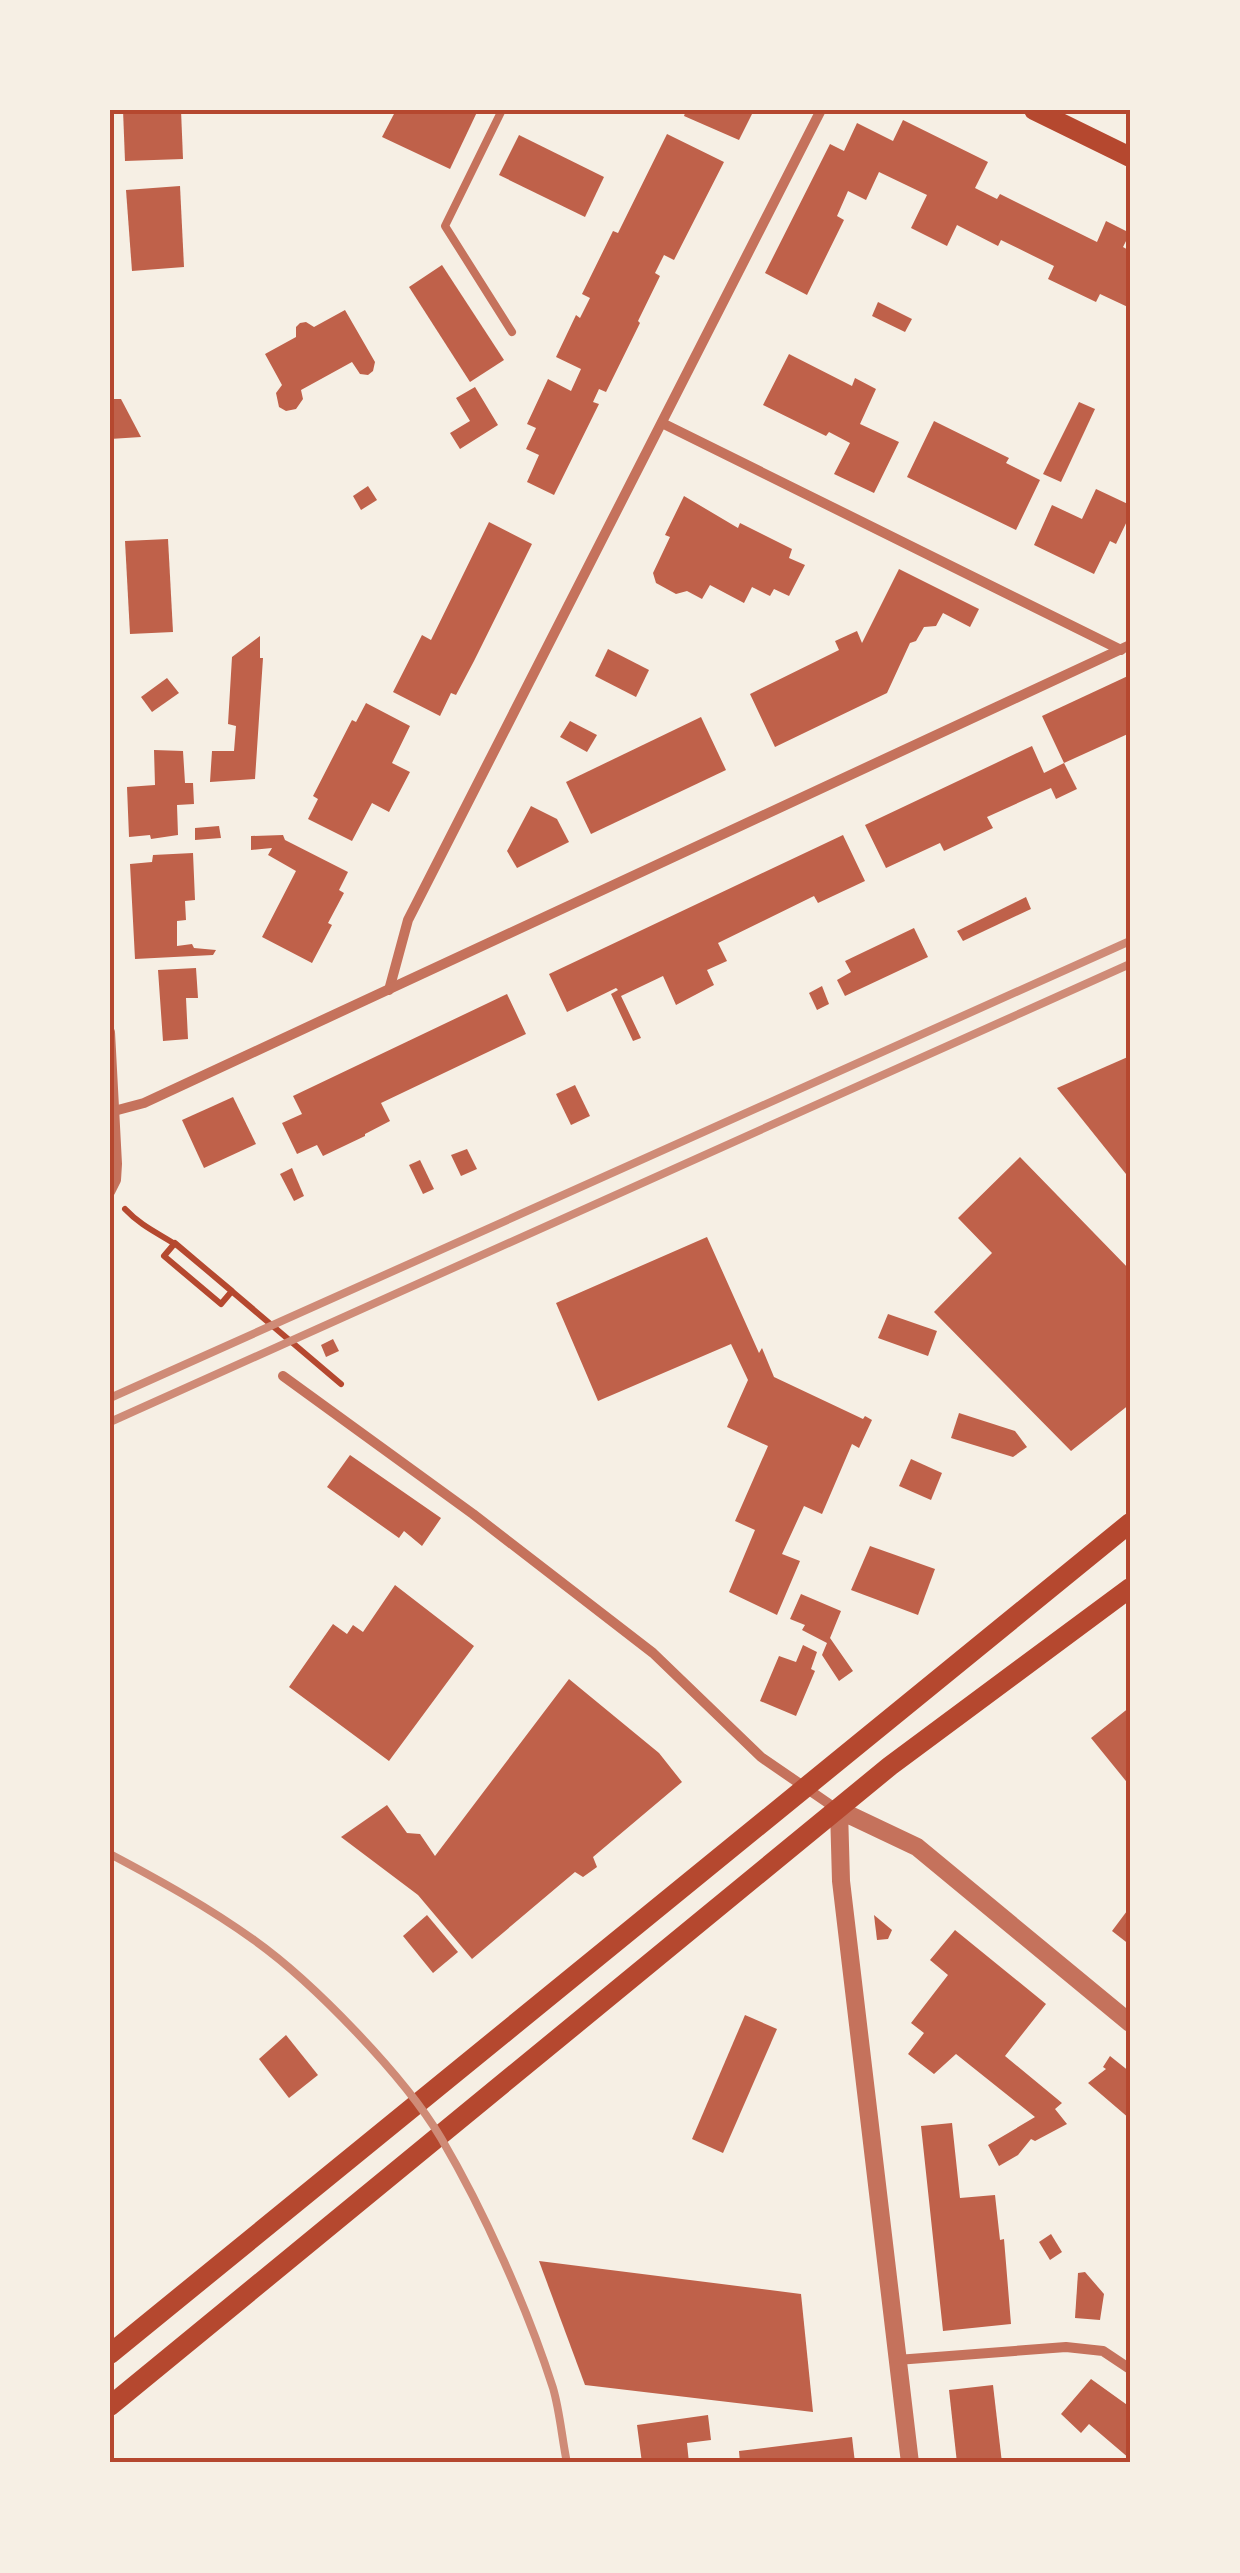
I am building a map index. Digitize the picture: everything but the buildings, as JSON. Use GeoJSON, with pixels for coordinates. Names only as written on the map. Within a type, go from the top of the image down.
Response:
{"type":"FeatureCollection","features":[{"type":"Feature","properties":{"kind":"main road"},"geometry":{"type":"LineString","coordinates":[[1034,110],[1130,157]]}},
{"type":"Feature","properties":{"kind":"main road"},"geometry":{"type":"LineString","coordinates":[[110,2354],[1130,1523]]}},
{"type":"Feature","properties":{"kind":"main road"},"geometry":{"type":"LineString","coordinates":[[110,2406],[890,1766],[1130,1588]]}},
{"type":"Feature","properties":{"kind":"street"},"geometry":{"type":"LineString","coordinates":[[389,990],[408,920],[822,110]]}},
{"type":"Feature","properties":{"kind":"street"},"geometry":{"type":"LineString","coordinates":[[662,424],[1126,647]]}},
{"type":"Feature","properties":{"kind":"street"},"geometry":{"type":"LineString","coordinates":[[114,1110],[144,1103],[1126,647]]}},
{"type":"Feature","properties":{"kind":"street"},"geometry":{"type":"LineString","coordinates":[[110,1032],[116,1180],[110,1192]]}},
{"type":"Feature","properties":{"kind":"street"},"geometry":{"type":"LineString","coordinates":[[283,1376],[472,1514],[652,1654],[761,1756],[839,1810],[918,1847],[1130,2024]]}},
{"type":"Feature","properties":{"kind":"street"},"geometry":{"type":"LineString","coordinates":[[839,1810],[842,1881],[910,2463]]}},
{"type":"Feature","properties":{"kind":"street"},"geometry":{"type":"LineString","coordinates":[[896,2360],[1066,2347],[1103,2351],[1130,2369]]}},
{"type":"Feature","properties":{"kind":"lane"},"geometry":{"type":"LineString","coordinates":[[502,110],[445,226],[512,332]]}},
{"type":"Feature","properties":{"kind":"path"},"geometry":{"type":"LineString","coordinates":[[122,1206],[139,1225],[178,1246],[232,1292],[221,1304],[164,1256],[175,1243],[312,1360]]}},
{"type":"Feature","properties":{"kind":"railway"},"geometry":{"type":"LineString","coordinates":[[110,1398],[1130,941]]}},
{"type":"Feature","properties":{"kind":"railway"},"geometry":{"type":"LineString","coordinates":[[110,1422],[1130,964]]}},
{"type":"Feature","properties":{"kind":"railway"},"geometry":{"type":"LineString","coordinates":[[110,1854],[201,1905],[277,1958],[356,2031],[425,2113],[473,2196],[517,2293],[553,2388],[567,2463]]}}]}
